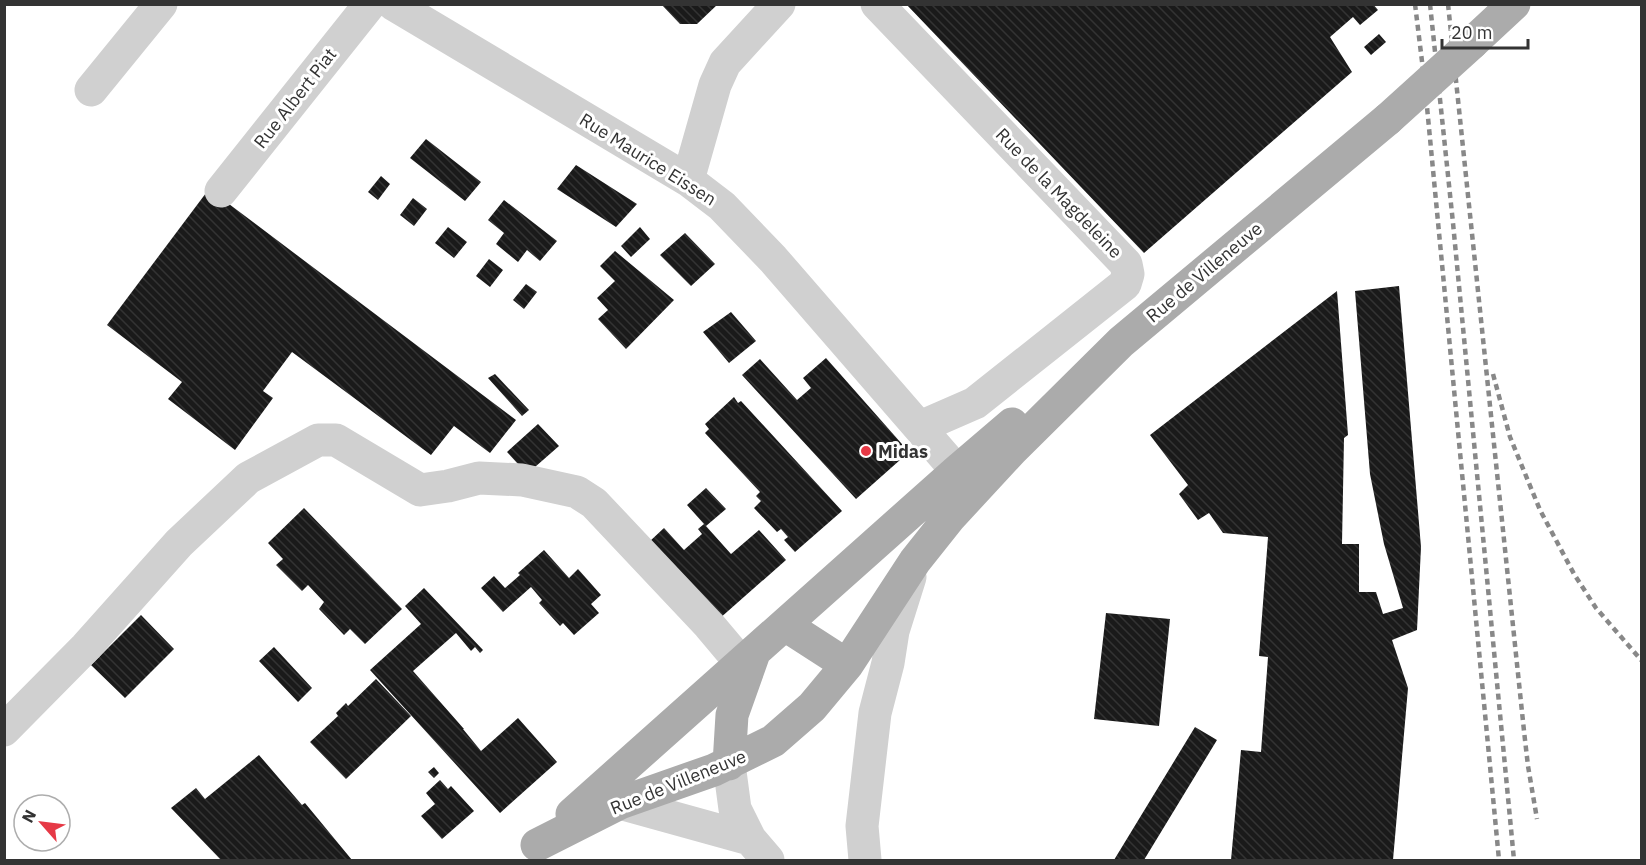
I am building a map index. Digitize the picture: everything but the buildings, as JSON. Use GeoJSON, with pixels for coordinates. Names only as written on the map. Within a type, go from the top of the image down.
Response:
{"type":"FeatureCollection","features":[{"type":"Feature","properties":{"kind":"main road","name":"Rue de Villeneuve"},"geometry":{"type":"LineString","coordinates":[[528,853],[620,803],[729,764],[773,741],[812,707],[847,665],[915,561],[950,517],[1004,459],[1121,342],[1388,119],[1514,4]]}},
{"type":"Feature","properties":{"kind":"main road"},"geometry":{"type":"LineString","coordinates":[[528,853],[1010,425],[1121,342]]}},
{"type":"Feature","properties":{"kind":"main road"},"geometry":{"type":"LineString","coordinates":[[876,544],[885,567],[892,596]]}},
{"type":"Feature","properties":{"kind":"main road"},"geometry":{"type":"LineString","coordinates":[[785,625],[847,665]]}},
{"type":"Feature","properties":{"kind":"main road"},"geometry":{"type":"LineString","coordinates":[[729,764],[732,716],[748,657]]}},
{"type":"Feature","properties":{"kind":"street"},"geometry":{"type":"LineString","coordinates":[[91,90],[161,4]]}},
{"type":"Feature","properties":{"kind":"street","name":"Rue Albert Piat"},"geometry":{"type":"LineString","coordinates":[[221,191],[369,4]]}},
{"type":"Feature","properties":{"kind":"street","name":"Rue Maurice Eissen"},"geometry":{"type":"LineString","coordinates":[[393,4],[688,180],[722,206],[773,259],[957,471]]}},
{"type":"Feature","properties":{"kind":"street"},"geometry":{"type":"LineString","coordinates":[[688,180],[716,85],[725,63],[779,4]]}},
{"type":"Feature","properties":{"kind":"street","name":"Rue de la Magdeleine"},"geometry":{"type":"LineString","coordinates":[[877,4],[1126,264],[1128,274],[1125,284],[975,403],[920,427]]}},
{"type":"Feature","properties":{"kind":"street"},"geometry":{"type":"LineString","coordinates":[[4,730],[86,647],[179,543],[248,478],[318,440],[336,440],[420,490],[478,478],[522,480],[577,492],[594,503],[710,625],[748,657]]}},
{"type":"Feature","properties":{"kind":"street","name":"Rue de Villeneuve"},"geometry":{"type":"LineString","coordinates":[[865,861],[862,826],[875,713],[888,663],[893,631],[915,561]]}},
{"type":"Feature","properties":{"kind":"street"},"geometry":{"type":"LineString","coordinates":[[847,665],[866,682],[875,713]]}},
{"type":"Feature","properties":{"kind":"street"},"geometry":{"type":"LineString","coordinates":[[729,764],[735,809],[759,850]]}},
{"type":"Feature","properties":{"kind":"street"},"geometry":{"type":"LineString","coordinates":[[620,803],[759,850]]}},
{"type":"Feature","properties":{"kind":"railway"},"geometry":{"type":"LineString","coordinates":[[1415,4],[1425,86],[1499,860]]}},
{"type":"Feature","properties":{"kind":"railway"},"geometry":{"type":"LineString","coordinates":[[1430,4],[1514,860]]}},
{"type":"Feature","properties":{"kind":"railway"},"geometry":{"type":"LineString","coordinates":[[1448,4],[1524,731],[1537,819]]}},
{"type":"Feature","properties":{"kind":"railway"},"geometry":{"type":"LineString","coordinates":[[1493,374],[1510,437],[1540,510],[1574,574],[1596,608],[1642,661]]}},
{"type":"Feature","properties":{"kind":"place","name":"Midas"},"geometry":{"type":"Point","coordinates":[866,451]}}]}
